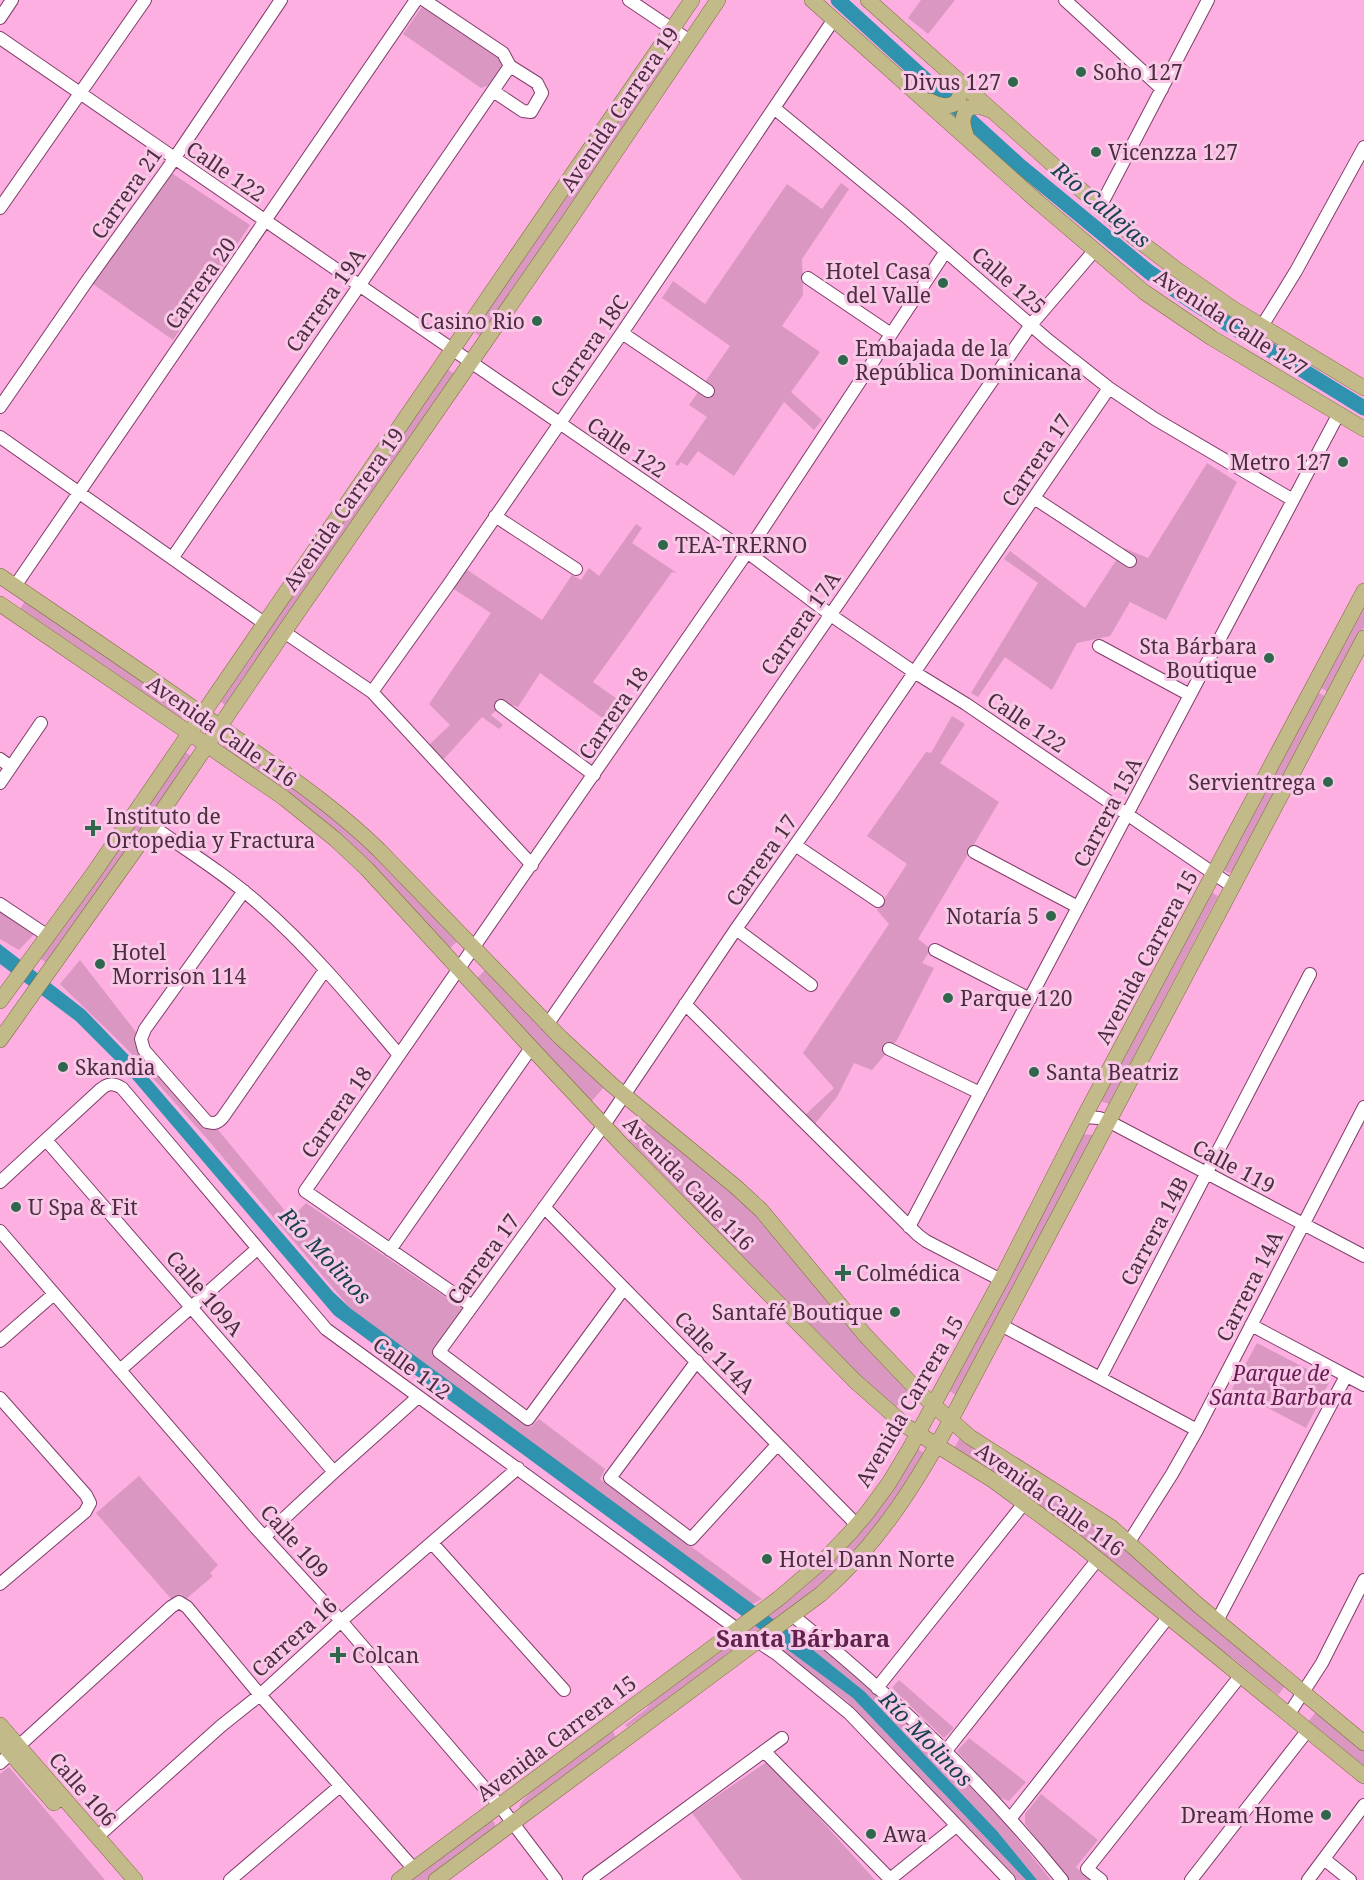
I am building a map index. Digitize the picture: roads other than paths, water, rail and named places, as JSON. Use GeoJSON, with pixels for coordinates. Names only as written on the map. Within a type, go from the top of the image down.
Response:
{"type":"FeatureCollection","features":[{"type":"Feature","properties":{"kind":"main road","name":"Avenida Carrera 19"},"geometry":{"type":"LineString","coordinates":[[0,1001],[93,874],[692,0]]}},
{"type":"Feature","properties":{"kind":"main road","name":"Avenida Carrera 19"},"geometry":{"type":"LineString","coordinates":[[0,1040],[152,826],[718,0]]}},
{"type":"Feature","properties":{"kind":"main road","name":"Avenida Calle 127"},"geometry":{"type":"LineString","coordinates":[[813,0],[1094,251],[1144,292],[1212,338],[1364,429]]}},
{"type":"Feature","properties":{"kind":"main road","name":"Avenida Calle 127"},"geometry":{"type":"LineString","coordinates":[[868,0],[986,109],[1176,269],[1232,309],[1364,388]]}},
{"type":"Feature","properties":{"kind":"main road"},"geometry":{"type":"LineString","coordinates":[[917,93],[937,105],[946,107],[953,105],[958,99],[958,84]]}},
{"type":"Feature","properties":{"kind":"main road"},"geometry":{"type":"LineString","coordinates":[[967,138],[962,123],[963,114],[968,108],[986,109]]}},
{"type":"Feature","properties":{"kind":"main road","name":"Avenida Calle 116"},"geometry":{"type":"LineString","coordinates":[[0,576],[220,726],[352,824],[547,1024],[624,1094],[761,1210],[865,1335],[932,1405],[970,1437],[1090,1512],[1129,1542],[1217,1621],[1364,1743]]}},
{"type":"Feature","properties":{"kind":"main road"},"geometry":{"type":"LineString","coordinates":[[0,597],[10,599],[15,586]]}},
{"type":"Feature","properties":{"kind":"main road","name":"Avenida Carrera 15"},"geometry":{"type":"LineString","coordinates":[[399,1880],[770,1605],[826,1558],[857,1525],[889,1484],[1001,1280],[1084,1118],[1364,591]]}},
{"type":"Feature","properties":{"kind":"main road","name":"Avenida Calle 116"},"geometry":{"type":"LineString","coordinates":[[0,604],[284,798],[340,843],[367,869],[603,1125],[834,1361],[901,1422],[979,1470],[1098,1558],[1364,1776]]}},
{"type":"Feature","properties":{"kind":"main road","name":"Avenida Carrera 15"},"geometry":{"type":"LineString","coordinates":[[436,1880],[835,1582],[866,1550],[898,1508],[937,1445],[1364,638]]}},
{"type":"Feature","properties":{"kind":"main road"},"geometry":{"type":"LineString","coordinates":[[651,1694],[640,1708],[618,1725],[618,1733],[625,1734],[647,1717],[664,1710]]}},
{"type":"Feature","properties":{"kind":"main road","name":"Calle 106"},"geometry":{"type":"LineString","coordinates":[[0,1725],[10,1755],[97,1837],[135,1880]]}},
{"type":"Feature","properties":{"kind":"main road","name":"Calle 106"},"geometry":{"type":"LineString","coordinates":[[0,1741],[122,1880]]}},
{"type":"Feature","properties":{"kind":"street"},"geometry":{"type":"LineString","coordinates":[[0,18],[12,0]]}},
{"type":"Feature","properties":{"kind":"street"},"geometry":{"type":"LineString","coordinates":[[0,208],[146,0]]}},
{"type":"Feature","properties":{"kind":"street","name":"Carrera 21"},"geometry":{"type":"LineString","coordinates":[[0,407],[174,159],[281,0]]}},
{"type":"Feature","properties":{"kind":"street","name":"Carrera 20"},"geometry":{"type":"LineString","coordinates":[[15,586],[416,0]]}},
{"type":"Feature","properties":{"kind":"street"},"geometry":{"type":"LineString","coordinates":[[424,0],[503,53],[510,66],[537,83],[542,93],[531,112],[523,111],[493,91]]}},
{"type":"Feature","properties":{"kind":"street"},"geometry":{"type":"LineString","coordinates":[[629,0],[690,41]]}},
{"type":"Feature","properties":{"kind":"street"},"geometry":{"type":"LineString","coordinates":[[1065,0],[1162,89]]}},
{"type":"Feature","properties":{"kind":"street"},"geometry":{"type":"LineString","coordinates":[[1100,207],[1208,0]]}},
{"type":"Feature","properties":{"kind":"street","name":"Carrera 18C"},"geometry":{"type":"LineString","coordinates":[[372,692],[622,333],[834,19]]}},
{"type":"Feature","properties":{"kind":"street","name":"Calle 122"},"geometry":{"type":"LineString","coordinates":[[0,38],[747,552],[830,614],[914,672],[966,704],[1232,886]]}},
{"type":"Feature","properties":{"kind":"street","name":"Carrera 19A"},"geometry":{"type":"LineString","coordinates":[[173,557],[510,66]]}},
{"type":"Feature","properties":{"kind":"street","name":"Calle 125"},"geometry":{"type":"LineString","coordinates":[[774,108],[946,251],[1030,326],[1109,388],[1155,419],[1293,500]]}},
{"type":"Feature","properties":{"kind":"street"},"geometry":{"type":"LineString","coordinates":[[1262,327],[1296,271],[1364,147]]}},
{"type":"Feature","properties":{"kind":"street","name":"Carrera 18"},"geometry":{"type":"LineString","coordinates":[[390,1250],[304,1191],[475,948],[747,552],[946,251]]}},
{"type":"Feature","properties":{"kind":"street","name":"Carrera 17A"},"geometry":{"type":"LineString","coordinates":[[547,1024],[1030,326],[1094,251]]}},
{"type":"Feature","properties":{"kind":"street"},"geometry":{"type":"LineString","coordinates":[[808,278],[891,333]]}},
{"type":"Feature","properties":{"kind":"street"},"geometry":{"type":"LineString","coordinates":[[622,333],[708,391]]}},
{"type":"Feature","properties":{"kind":"street","name":"Carrera 17"},"geometry":{"type":"LineString","coordinates":[[440,1352],[603,1125],[1109,388]]}},
{"type":"Feature","properties":{"kind":"street","name":"Carrera 15A"},"geometry":{"type":"LineString","coordinates":[[909,1227],[1338,415]]}},
{"type":"Feature","properties":{"kind":"street"},"geometry":{"type":"LineString","coordinates":[[0,437],[264,623]]}},
{"type":"Feature","properties":{"kind":"street"},"geometry":{"type":"LineString","coordinates":[[1034,498],[1131,561]]}},
{"type":"Feature","properties":{"kind":"street"},"geometry":{"type":"LineString","coordinates":[[495,516],[576,570]]}},
{"type":"Feature","properties":{"kind":"street"},"geometry":{"type":"LineString","coordinates":[[284,632],[372,692],[532,865]]}},
{"type":"Feature","properties":{"kind":"street"},"geometry":{"type":"LineString","coordinates":[[1099,646],[1190,695]]}},
{"type":"Feature","properties":{"kind":"street"},"geometry":{"type":"LineString","coordinates":[[501,706],[594,775]]}},
{"type":"Feature","properties":{"kind":"street"},"geometry":{"type":"LineString","coordinates":[[0,783],[40,723]]}},
{"type":"Feature","properties":{"kind":"street"},"geometry":{"type":"LineString","coordinates":[[0,759],[11,767]]}},
{"type":"Feature","properties":{"kind":"street"},"geometry":{"type":"LineString","coordinates":[[152,826],[244,891],[279,921],[399,1055]]}},
{"type":"Feature","properties":{"kind":"street"},"geometry":{"type":"LineString","coordinates":[[795,845],[878,900]]}},
{"type":"Feature","properties":{"kind":"street"},"geometry":{"type":"LineString","coordinates":[[974,852],[1078,907]]}},
{"type":"Feature","properties":{"kind":"street"},"geometry":{"type":"LineString","coordinates":[[244,891],[145,1029],[141,1039],[144,1050],[207,1122],[213,1124],[219,1122],[223,1117],[325,970]]}},
{"type":"Feature","properties":{"kind":"street"},"geometry":{"type":"LineString","coordinates":[[0,904],[48,936]]}},
{"type":"Feature","properties":{"kind":"street"},"geometry":{"type":"LineString","coordinates":[[736,929],[811,985]]}},
{"type":"Feature","properties":{"kind":"street"},"geometry":{"type":"LineString","coordinates":[[935,950],[1030,999]]}},
{"type":"Feature","properties":{"kind":"street","name":"Carrera 14B"},"geometry":{"type":"LineString","coordinates":[[1100,1378],[1310,974]]}},
{"type":"Feature","properties":{"kind":"street"},"geometry":{"type":"LineString","coordinates":[[685,1004],[909,1227],[926,1241],[1001,1280]]}},
{"type":"Feature","properties":{"kind":"street"},"geometry":{"type":"LineString","coordinates":[[472,1306],[390,1250],[531,1048]]}},
{"type":"Feature","properties":{"kind":"street"},"geometry":{"type":"LineString","coordinates":[[889,1049],[980,1093]]}},
{"type":"Feature","properties":{"kind":"street","name":"Calle 112"},"geometry":{"type":"LineString","coordinates":[[46,1140],[107,1084],[115,1084],[122,1088],[326,1329],[418,1397],[742,1626]]}},
{"type":"Feature","properties":{"kind":"street","name":"Carrera 14A"},"geometry":{"type":"LineString","coordinates":[[1129,1542],[1197,1430],[1364,1107]]}},
{"type":"Feature","properties":{"kind":"street","name":"Calle 119"},"geometry":{"type":"LineString","coordinates":[[1084,1118],[1099,1118],[1107,1121],[1364,1256]]}},
{"type":"Feature","properties":{"kind":"street"},"geometry":{"type":"LineString","coordinates":[[0,1182],[46,1140]]}},
{"type":"Feature","properties":{"kind":"street","name":"Calle 109A"},"geometry":{"type":"LineString","coordinates":[[46,1140],[334,1472]]}},
{"type":"Feature","properties":{"kind":"street","name":"Calle 114A"},"geometry":{"type":"LineString","coordinates":[[544,1207],[857,1525]]}},
{"type":"Feature","properties":{"kind":"street","name":"Calle 109"},"geometry":{"type":"LineString","coordinates":[[0,1230],[264,1537],[500,1806],[556,1880]]}},
{"type":"Feature","properties":{"kind":"street"},"geometry":{"type":"LineString","coordinates":[[120,1370],[257,1249]]}},
{"type":"Feature","properties":{"kind":"street","name":"Calle 112"},"geometry":{"type":"LineString","coordinates":[[440,1352],[528,1419],[624,1288]]}},
{"type":"Feature","properties":{"kind":"street"},"geometry":{"type":"LineString","coordinates":[[0,1341],[54,1294]]}},
{"type":"Feature","properties":{"kind":"street"},"geometry":{"type":"LineString","coordinates":[[1001,1325],[1197,1430]]}},
{"type":"Feature","properties":{"kind":"street"},"geometry":{"type":"LineString","coordinates":[[1251,1325],[1364,1385]]}},
{"type":"Feature","properties":{"kind":"street"},"geometry":{"type":"LineString","coordinates":[[697,1361],[610,1478],[691,1539],[777,1444]]}},
{"type":"Feature","properties":{"kind":"street"},"geometry":{"type":"LineString","coordinates":[[1217,1621],[1346,1376]]}},
{"type":"Feature","properties":{"kind":"street"},"geometry":{"type":"LineString","coordinates":[[264,1537],[418,1397]]}},
{"type":"Feature","properties":{"kind":"street"},"geometry":{"type":"LineString","coordinates":[[0,1398],[86,1495],[90,1503],[85,1512],[1,1580]]}},
{"type":"Feature","properties":{"kind":"street","name":"Carrera 16"},"geometry":{"type":"LineString","coordinates":[[97,1837],[221,1726],[260,1695],[340,1621],[518,1468]]}},
{"type":"Feature","properties":{"kind":"street"},"geometry":{"type":"LineString","coordinates":[[877,1688],[1025,1502]]}},
{"type":"Feature","properties":{"kind":"street"},"geometry":{"type":"LineString","coordinates":[[432,1543],[564,1690]]}},
{"type":"Feature","properties":{"kind":"street"},"geometry":{"type":"LineString","coordinates":[[945,1752],[1098,1558]]}},
{"type":"Feature","properties":{"kind":"street"},"geometry":{"type":"LineString","coordinates":[[1289,1714],[1322,1663],[1364,1580]]}},
{"type":"Feature","properties":{"kind":"street"},"geometry":{"type":"LineString","coordinates":[[10,1755],[179,1602],[188,1607],[260,1695],[414,1869]]}},
{"type":"Feature","properties":{"kind":"street"},"geometry":{"type":"LineString","coordinates":[[1010,1819],[1169,1616]]}},
{"type":"Feature","properties":{"kind":"street"},"geometry":{"type":"LineString","coordinates":[[790,1617],[877,1688],[945,1752],[1010,1819],[1062,1880]]}},
{"type":"Feature","properties":{"kind":"street"},"geometry":{"type":"LineString","coordinates":[[761,1639],[849,1713],[1009,1880]]}},
{"type":"Feature","properties":{"kind":"street"},"geometry":{"type":"LineString","coordinates":[[1101,1880],[1087,1869],[1241,1675]]}},
{"type":"Feature","properties":{"kind":"street"},"geometry":{"type":"LineString","coordinates":[[1191,1880],[1308,1730]]}},
{"type":"Feature","properties":{"kind":"street"},"geometry":{"type":"LineString","coordinates":[[589,1880],[782,1738]]}},
{"type":"Feature","properties":{"kind":"street"},"geometry":{"type":"LineString","coordinates":[[765,1751],[889,1880],[956,1826]]}},
{"type":"Feature","properties":{"kind":"street"},"geometry":{"type":"LineString","coordinates":[[230,1880],[340,1786]]}},
{"type":"Feature","properties":{"kind":"street"},"geometry":{"type":"LineString","coordinates":[[1308,1880],[1364,1805]]}},
{"type":"Feature","properties":{"kind":"street"},"geometry":{"type":"LineString","coordinates":[[1324,1859],[1350,1880]]}},
{"type":"Feature","properties":{"kind":"water"},"geometry":{"type":"Polygon","coordinates":[[[0,944],[85,1010],[136,1063],[333,1292],[350,1308],[792,1633],[865,1692],[997,1831],[1037,1880],[1026,1880],[853,1698],[334,1315],[125,1070],[76,1021],[0,964],[0,944]]]}},
{"type":"Feature","properties":{"kind":"waterway","name":"Río Callejas"},"geometry":{"type":"LineString","coordinates":[[838,0],[1019,165],[1149,272],[1194,303],[1364,408]]}},
{"type":"Feature","properties":{"kind":"place","name":"Soho 127"},"geometry":{"type":"Point","coordinates":[1081,72]}},
{"type":"Feature","properties":{"kind":"place","name":"Divus 127"},"geometry":{"type":"Point","coordinates":[1013,82]}},
{"type":"Feature","properties":{"kind":"place","name":"Vicenzza 127"},"geometry":{"type":"Point","coordinates":[1096,152]}},
{"type":"Feature","properties":{"kind":"place","name":"Hotel Casa del Valle"},"geometry":{"type":"Point","coordinates":[943,283]}},
{"type":"Feature","properties":{"kind":"place","name":"Casino Rio"},"geometry":{"type":"Point","coordinates":[537,321]}},
{"type":"Feature","properties":{"kind":"place","name":"Embajada de la República Dominicana"},"geometry":{"type":"Point","coordinates":[843,360]}},
{"type":"Feature","properties":{"kind":"place","name":"Metro 127"},"geometry":{"type":"Point","coordinates":[1343,462]}},
{"type":"Feature","properties":{"kind":"place","name":"TEA-TRERNO"},"geometry":{"type":"Point","coordinates":[663,545]}},
{"type":"Feature","properties":{"kind":"place","name":"Sta Bárbara Boutique"},"geometry":{"type":"Point","coordinates":[1269,658]}},
{"type":"Feature","properties":{"kind":"place","name":"Servientrega"},"geometry":{"type":"Point","coordinates":[1328,782]}},
{"type":"Feature","properties":{"kind":"place","name":"Instituto de Ortopedia y Fractura"},"geometry":{"type":"Point","coordinates":[93,828]}},
{"type":"Feature","properties":{"kind":"place","name":"Notaría 5"},"geometry":{"type":"Point","coordinates":[1051,916]}},
{"type":"Feature","properties":{"kind":"place","name":"Hotel Morrison 114"},"geometry":{"type":"Point","coordinates":[100,964]}},
{"type":"Feature","properties":{"kind":"place","name":"Parque 120"},"geometry":{"type":"Point","coordinates":[948,998]}},
{"type":"Feature","properties":{"kind":"place","name":"Skandia"},"geometry":{"type":"Point","coordinates":[63,1067]}},
{"type":"Feature","properties":{"kind":"place","name":"Santa Beatriz"},"geometry":{"type":"Point","coordinates":[1034,1072]}},
{"type":"Feature","properties":{"kind":"place","name":"U Spa & Fit"},"geometry":{"type":"Point","coordinates":[16,1207]}},
{"type":"Feature","properties":{"kind":"place","name":"Colmédica"},"geometry":{"type":"Point","coordinates":[843,1273]}},
{"type":"Feature","properties":{"kind":"place","name":"Santafé Boutique"},"geometry":{"type":"Point","coordinates":[895,1312]}},
{"type":"Feature","properties":{"kind":"place","name":"Hotel Dann Norte"},"geometry":{"type":"Point","coordinates":[767,1559]}},
{"type":"Feature","properties":{"kind":"place","name":"Colcan"},"geometry":{"type":"Point","coordinates":[338,1655]}},
{"type":"Feature","properties":{"kind":"place","name":"Dream Home"},"geometry":{"type":"Point","coordinates":[1326,1815]}},
{"type":"Feature","properties":{"kind":"place","name":"Awa"},"geometry":{"type":"Point","coordinates":[871,1834]}},
{"type":"Feature","properties":{"kind":"district","name":"Santa Bárbara"},"geometry":{"type":"Point","coordinates":[803,1637]}},
{"type":"Feature","properties":{"kind":"water label","name":"Río Molinos"},"geometry":{"type":"Point","coordinates":[326,1255]}},
{"type":"Feature","properties":{"kind":"water label","name":"Río Molinos"},"geometry":{"type":"Point","coordinates":[927,1738]}},
{"type":"Feature","properties":{"kind":"park label","name":"Parque de Santa Barbara"},"geometry":{"type":"Point","coordinates":[1281,1385]}}]}
